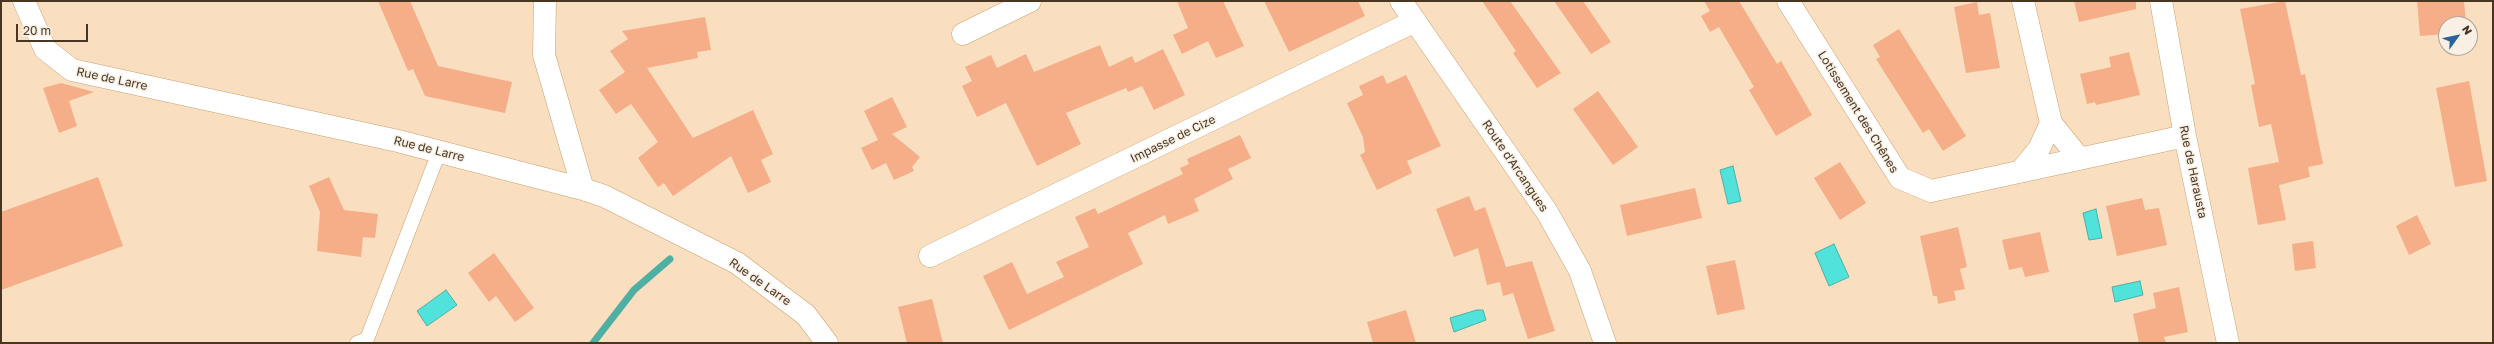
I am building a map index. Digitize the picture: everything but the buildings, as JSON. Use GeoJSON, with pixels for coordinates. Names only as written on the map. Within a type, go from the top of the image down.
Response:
{"type":"FeatureCollection","features":[{"type":"Feature","properties":{"kind":"street","name":"Rue de Larre"},"geometry":{"type":"LineString","coordinates":[[24,1],[46,48],[72,70],[398,141],[584,189],[604,196],[737,263],[806,315],[827,343]]}},
{"type":"Feature","properties":{"kind":"street"},"geometry":{"type":"LineString","coordinates":[[545,1],[544,55],[584,189]]}},
{"type":"Feature","properties":{"kind":"street"},"geometry":{"type":"LineString","coordinates":[[963,34],[1030,1]]}},
{"type":"Feature","properties":{"kind":"street","name":"Route d'Arcangues"},"geometry":{"type":"LineString","coordinates":[[1401,1],[1547,212],[1580,271],[1605,343]]}},
{"type":"Feature","properties":{"kind":"street","name":"Lotissement des Chênes"},"geometry":{"type":"LineString","coordinates":[[1788,1],[1900,178],[1931,191],[2185,136]]}},
{"type":"Feature","properties":{"kind":"street"},"geometry":{"type":"LineString","coordinates":[[2023,1],[2051,123],[2079,158]]}},
{"type":"Feature","properties":{"kind":"street","name":"Rue de Harausta"},"geometry":{"type":"LineString","coordinates":[[2161,1],[2185,136],[2228,343]]}},
{"type":"Feature","properties":{"kind":"street","name":"Impasse de Cize"},"geometry":{"type":"LineString","coordinates":[[930,256],[1415,21]]}},
{"type":"Feature","properties":{"kind":"street"},"geometry":{"type":"LineString","coordinates":[[2021,171],[2039,149],[2051,123]]}},
{"type":"Feature","properties":{"kind":"lane"},"geometry":{"type":"LineString","coordinates":[[357,343],[367,339],[438,152]]}},
{"type":"Feature","properties":{"kind":"water"},"geometry":{"type":"Polygon","coordinates":[[[1733,166],[1741,201],[1728,204],[1720,170],[1733,166]]]}},
{"type":"Feature","properties":{"kind":"water"},"geometry":{"type":"Polygon","coordinates":[[[2096,209],[2102,238],[2089,240],[2083,213],[2096,209]]]}},
{"type":"Feature","properties":{"kind":"water"},"geometry":{"type":"Polygon","coordinates":[[[1834,244],[1849,277],[1829,286],[1815,253],[1834,244]]]}},
{"type":"Feature","properties":{"kind":"water"},"geometry":{"type":"Polygon","coordinates":[[[2140,281],[2143,295],[2115,302],[2112,287],[2140,281]]]}},
{"type":"Feature","properties":{"kind":"water"},"geometry":{"type":"Polygon","coordinates":[[[446,290],[457,305],[427,326],[417,311],[446,290]]]}},
{"type":"Feature","properties":{"kind":"water"},"geometry":{"type":"Polygon","coordinates":[[[1477,310],[1483,310],[1486,320],[1454,332],[1450,318],[1477,310]]]}},
{"type":"Feature","properties":{"kind":"waterway"},"geometry":{"type":"LineString","coordinates":[[593,343],[634,290],[670,259]]}}]}
